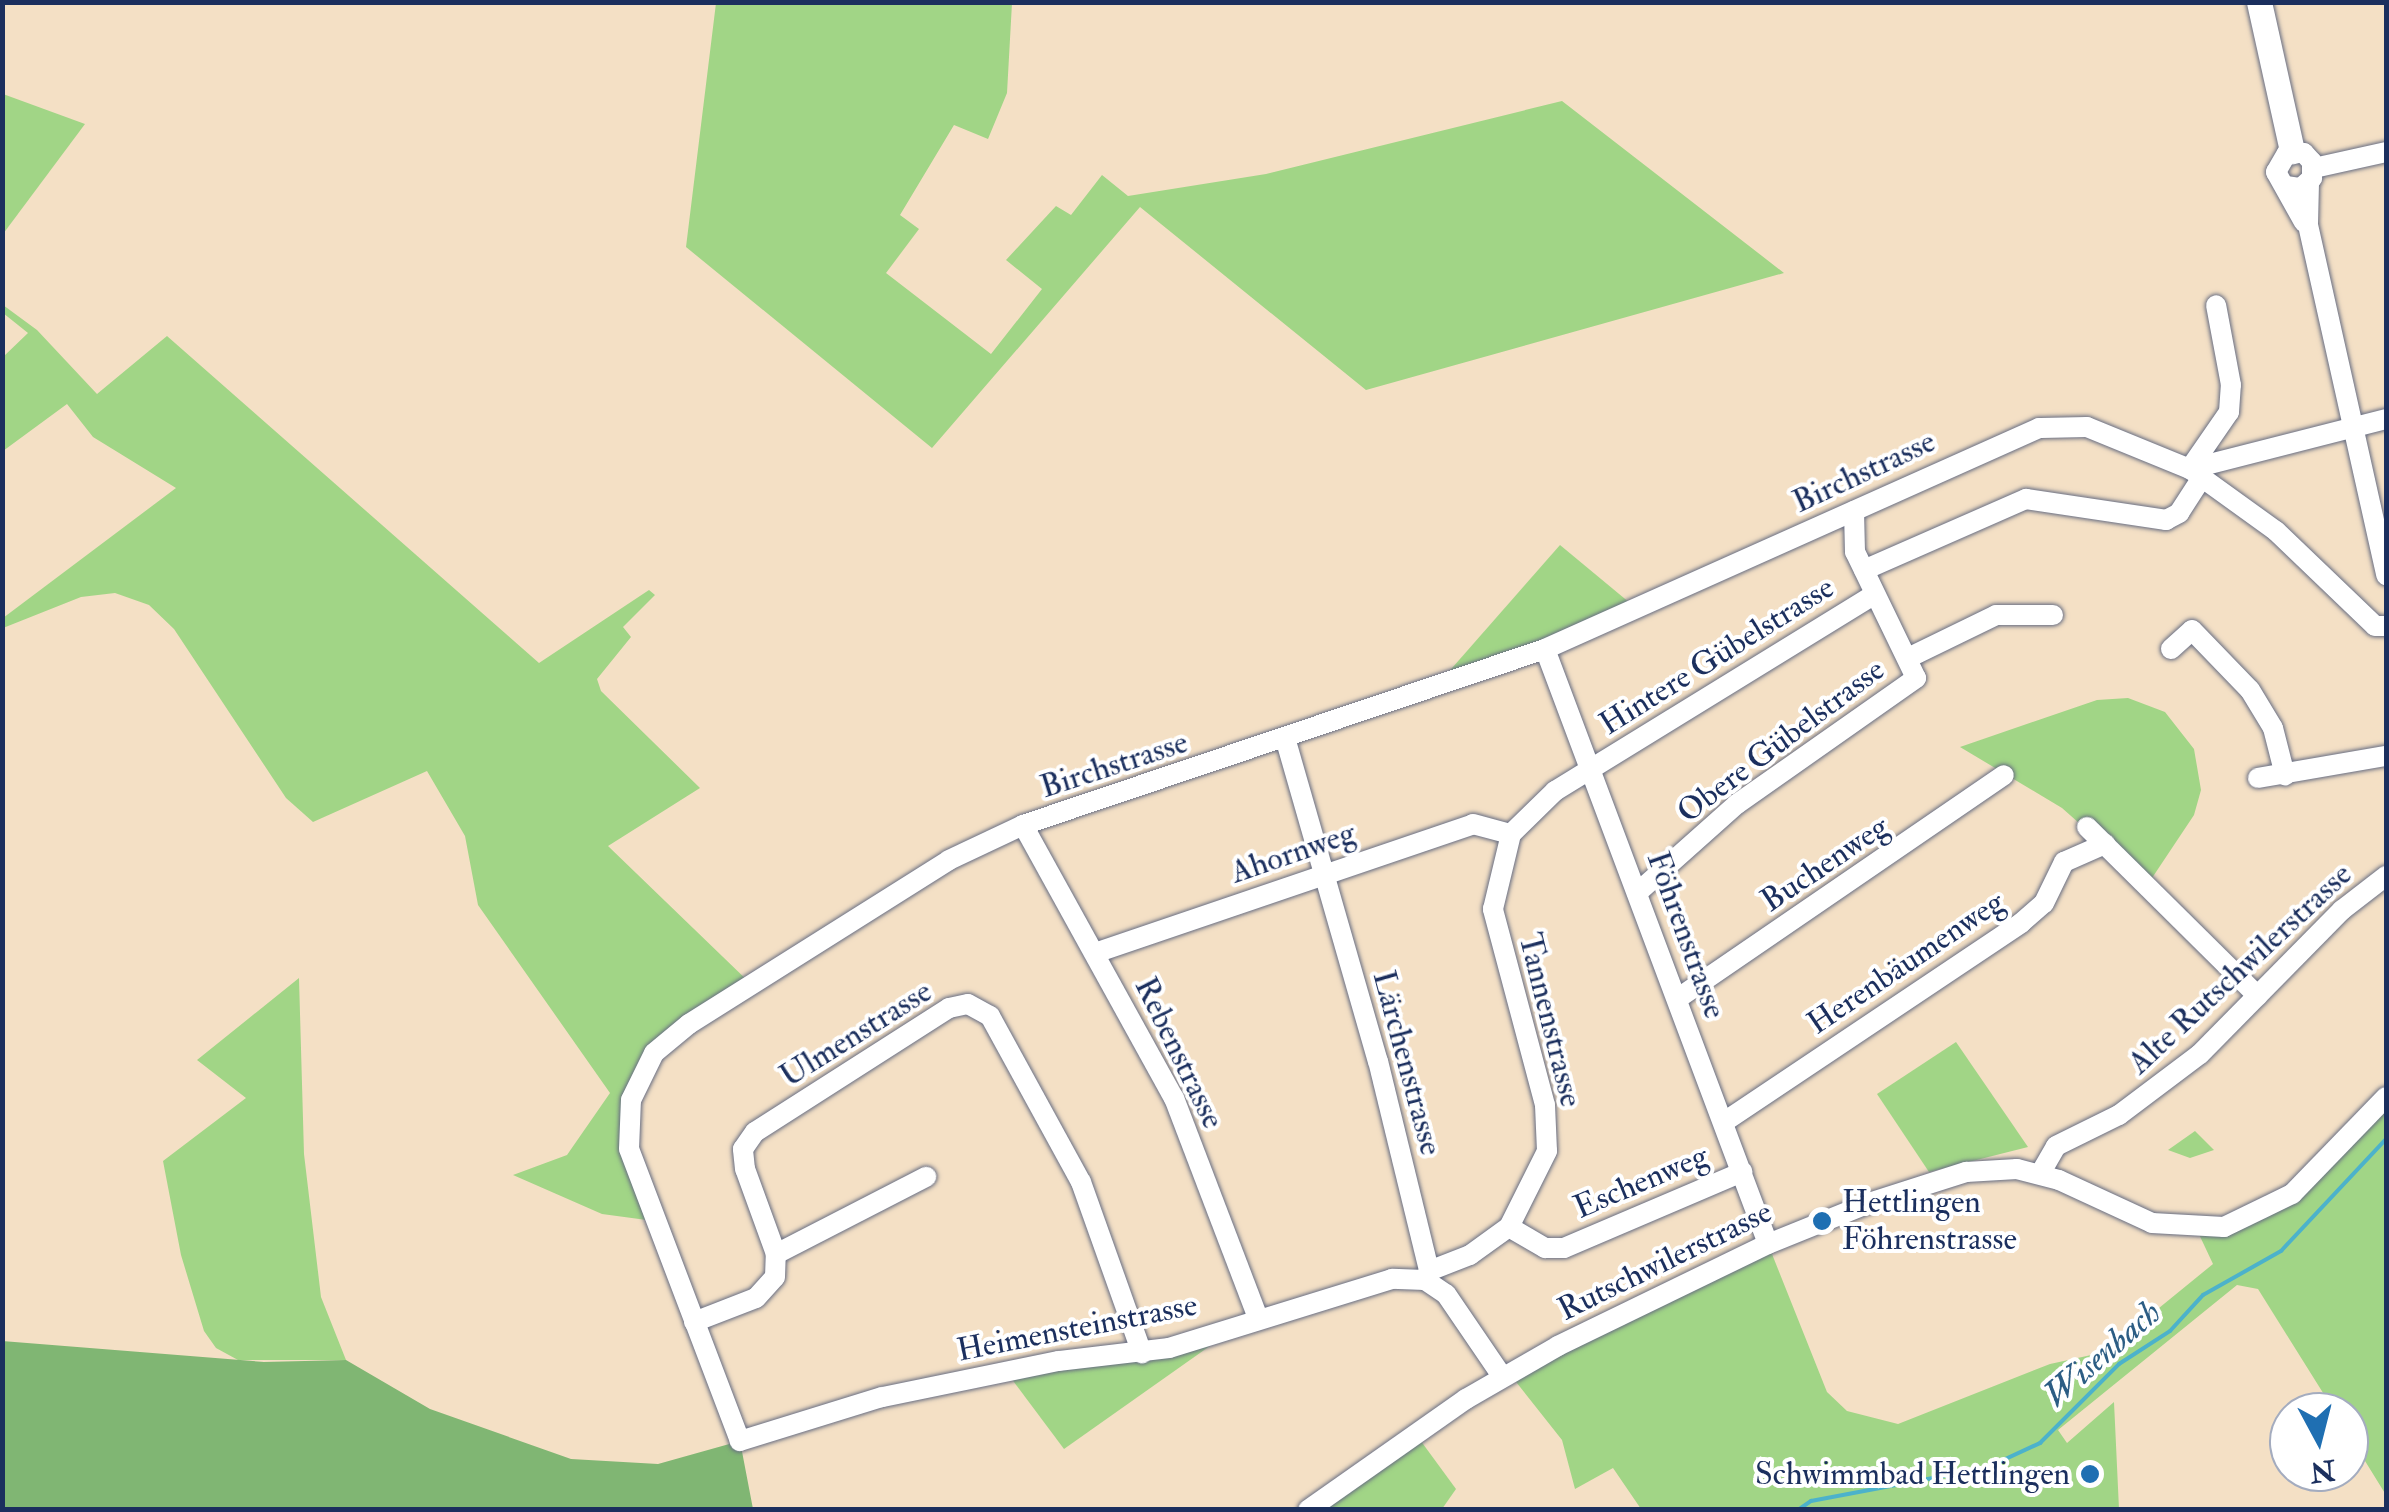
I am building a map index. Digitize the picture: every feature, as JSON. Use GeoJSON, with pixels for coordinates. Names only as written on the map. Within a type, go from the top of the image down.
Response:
{"type":"FeatureCollection","features":[{"type":"Feature","properties":{"kind":"main road"},"geometry":{"type":"LineString","coordinates":[[2259,2],[2292,151]]}},
{"type":"Feature","properties":{"kind":"street"},"geometry":{"type":"LineString","coordinates":[[2308,225],[2277,166],[2292,151],[2304,153],[2311,175],[2308,225],[2386,575]]}},
{"type":"Feature","properties":{"kind":"street"},"geometry":{"type":"LineString","coordinates":[[2286,186],[2386,152]]}},
{"type":"Feature","properties":{"kind":"street"},"geometry":{"type":"LineString","coordinates":[[1864,570],[2026,499],[2166,520],[2179,513],[2229,412],[2231,386],[2216,305]]}},
{"type":"Feature","properties":{"kind":"street"},"geometry":{"type":"LineString","coordinates":[[2195,474],[2386,419]]}},
{"type":"Feature","properties":{"kind":"street","name":"Birchstrasse"},"geometry":{"type":"LineString","coordinates":[[740,1441],[629,1149],[631,1100],[654,1053],[689,1024],[908,885],[1023,825],[1286,741],[1545,649],[2007,438],[2075,426],[2195,474],[2280,534],[2375,626],[2386,626]]}},
{"type":"Feature","properties":{"kind":"street"},"geometry":{"type":"LineString","coordinates":[[1854,510],[1855,552],[1872,595],[1913,668]]}},
{"type":"Feature","properties":{"kind":"street","name":"Hintere Gübelstrasse"},"geometry":{"type":"LineString","coordinates":[[1592,768],[1872,595]]}},
{"type":"Feature","properties":{"kind":"street","name":"Obere Gübelstrasse"},"geometry":{"type":"LineString","coordinates":[[1638,893],[1737,804],[1913,668],[1996,615],[2052,615]]}},
{"type":"Feature","properties":{"kind":"street"},"geometry":{"type":"LineString","coordinates":[[2170,649],[2192,630],[2250,690],[2273,728],[2284,775]]}},
{"type":"Feature","properties":{"kind":"street","name":"Föhrenstrasse"},"geometry":{"type":"LineString","coordinates":[[1545,649],[1768,1244]]}},
{"type":"Feature","properties":{"kind":"street","name":"Lärchenstrasse"},"geometry":{"type":"LineString","coordinates":[[1286,741],[1427,1276]]}},
{"type":"Feature","properties":{"kind":"street"},"geometry":{"type":"LineString","coordinates":[[2258,778],[2386,756]]}},
{"type":"Feature","properties":{"kind":"street"},"geometry":{"type":"LineString","coordinates":[[1511,834],[1540,802],[1592,768]]}},
{"type":"Feature","properties":{"kind":"street","name":"Buchenweg"},"geometry":{"type":"LineString","coordinates":[[1677,999],[2004,775]]}},
{"type":"Feature","properties":{"kind":"street","name":"Ahornweg"},"geometry":{"type":"LineString","coordinates":[[1095,952],[1473,824],[1511,834]]}},
{"type":"Feature","properties":{"kind":"street","name":"Rebenstrasse"},"geometry":{"type":"LineString","coordinates":[[1023,825],[1174,1098],[1258,1318]]}},
{"type":"Feature","properties":{"kind":"street"},"geometry":{"type":"LineString","coordinates":[[2087,826],[2258,996]]}},
{"type":"Feature","properties":{"kind":"street","name":"Tannenstrasse"},"geometry":{"type":"LineString","coordinates":[[1427,1276],[1470,1255],[1509,1228],[1547,1151],[1545,1105],[1493,910],[1511,834]]}},
{"type":"Feature","properties":{"kind":"street","name":"Herenbäumenweg"},"geometry":{"type":"LineString","coordinates":[[1724,1122],[2021,924],[2044,903],[2064,862],[2105,844]]}},
{"type":"Feature","properties":{"kind":"street","name":"Alte Rutschwilerstrasse"},"geometry":{"type":"LineString","coordinates":[[2040,1174],[2056,1146],[2162,1086],[2386,876]]}},
{"type":"Feature","properties":{"kind":"street","name":"Ulmenstrasse"},"geometry":{"type":"LineString","coordinates":[[776,1254],[745,1169],[743,1149],[754,1132],[949,1008],[968,1004],[990,1016],[1072,1164],[1142,1353]]}},
{"type":"Feature","properties":{"kind":"street","name":"Rutschwilerstrasse"},"geometry":{"type":"LineString","coordinates":[[1308,1510],[1502,1376],[1768,1244],[1966,1172],[2040,1174],[2152,1223],[2197,1230],[2224,1227],[2292,1194],[2386,1097]]}},
{"type":"Feature","properties":{"kind":"street","name":"Eschenweg"},"geometry":{"type":"LineString","coordinates":[[1509,1228],[1545,1248],[1564,1248],[1742,1172]]}},
{"type":"Feature","properties":{"kind":"street"},"geometry":{"type":"LineString","coordinates":[[694,1322],[756,1298],[776,1277],[776,1254],[926,1177]]}},
{"type":"Feature","properties":{"kind":"street"},"geometry":{"type":"LineString","coordinates":[[1427,1276],[1446,1294],[1502,1376]]}},
{"type":"Feature","properties":{"kind":"street","name":"Heimensteinstrasse"},"geometry":{"type":"LineString","coordinates":[[740,1441],[882,1397],[1004,1370],[1142,1353],[1392,1279],[1427,1276]]}},
{"type":"Feature","properties":{"kind":"green space"},"geometry":{"type":"Polygon","coordinates":[[[716,3],[1012,3],[1007,93],[988,139],[954,125],[900,215],[919,229],[886,273],[991,354],[1042,289],[1006,260],[1056,206],[1071,215],[1102,175],[1128,196],[1266,174],[1562,101],[1784,273],[1366,390],[1140,207],[932,448],[686,247],[716,3]]]}},
{"type":"Feature","properties":{"kind":"green space"},"geometry":{"type":"Polygon","coordinates":[[[2,94],[85,124],[3,234],[2,94]]]}},
{"type":"Feature","properties":{"kind":"green space"},"geometry":{"type":"Polygon","coordinates":[[[3,305],[37,330],[97,394],[167,336],[539,663],[649,590],[655,595],[623,627],[631,637],[597,679],[601,691],[700,788],[608,846],[751,984],[689,1024],[631,1100],[629,1149],[654,1221],[602,1214],[513,1175],[567,1155],[610,1093],[478,905],[465,836],[427,771],[313,822],[286,798],[174,629],[149,605],[115,593],[81,597],[3,628],[3,618],[176,488],[93,437],[67,404],[3,451],[3,357],[28,333],[3,313],[3,305]]]}},
{"type":"Feature","properties":{"kind":"green space"},"geometry":{"type":"Polygon","coordinates":[[[1560,545],[1636,608],[1431,692],[1560,545]]]}},
{"type":"Feature","properties":{"kind":"green space"},"geometry":{"type":"Polygon","coordinates":[[[2128,698],[2165,712],[2194,749],[2201,790],[2194,815],[2148,884],[2062,808],[1960,747],[2097,700],[2128,698]]]}},
{"type":"Feature","properties":{"kind":"green space"},"geometry":{"type":"Polygon","coordinates":[[[299,978],[304,1154],[321,1297],[346,1360],[238,1360],[216,1348],[204,1331],[181,1255],[163,1161],[246,1098],[197,1060],[299,978]]]}},
{"type":"Feature","properties":{"kind":"green space"},"geometry":{"type":"Polygon","coordinates":[[[1956,1042],[2028,1147],[1929,1172],[1877,1094],[1956,1042]]]}},
{"type":"Feature","properties":{"kind":"green space"},"geometry":{"type":"Polygon","coordinates":[[[2386,1097],[2386,1495],[2369,1467],[2369,1392],[2322,1392],[2258,1289],[2237,1285],[2058,1430],[2067,1443],[2114,1402],[2119,1509],[1641,1509],[1613,1468],[1575,1489],[1562,1440],[1509,1373],[1768,1244],[1827,1392],[1847,1411],[1898,1424],[2050,1364],[2105,1352],[2213,1264],[2197,1230],[2249,1219],[2386,1097]]]}},
{"type":"Feature","properties":{"kind":"green space"},"geometry":{"type":"Polygon","coordinates":[[[2195,1131],[2214,1150],[2190,1158],[2168,1150],[2195,1131]]]}},
{"type":"Feature","properties":{"kind":"green space"},"geometry":{"type":"Polygon","coordinates":[[[1241,1324],[1064,1449],[1005,1370],[1241,1324]]]}},
{"type":"Feature","properties":{"kind":"green space"},"geometry":{"type":"Polygon","coordinates":[[[2,1341],[264,1362],[346,1360],[430,1409],[571,1459],[658,1464],[740,1441],[753,1509],[3,1509],[2,1341]]]}},
{"type":"Feature","properties":{"kind":"green space"},"geometry":{"type":"Polygon","coordinates":[[[1415,1433],[1456,1489],[1442,1509],[1308,1510],[1415,1433]]]}},
{"type":"Feature","properties":{"kind":"waterway","name":"Wisenbach"},"geometry":{"type":"LineString","coordinates":[[1798,1510],[1811,1501],[1986,1468],[2040,1443],[2119,1364],[2170,1331],[2203,1295],[2281,1251],[2386,1139]]}},
{"type":"Feature","properties":{"kind":"place","name":"Hettlingen Föhrenstrasse"},"geometry":{"type":"Point","coordinates":[1822,1221]}},
{"type":"Feature","properties":{"kind":"place","name":"Schwimmbad Hettlingen"},"geometry":{"type":"Point","coordinates":[2090,1474]}}]}
